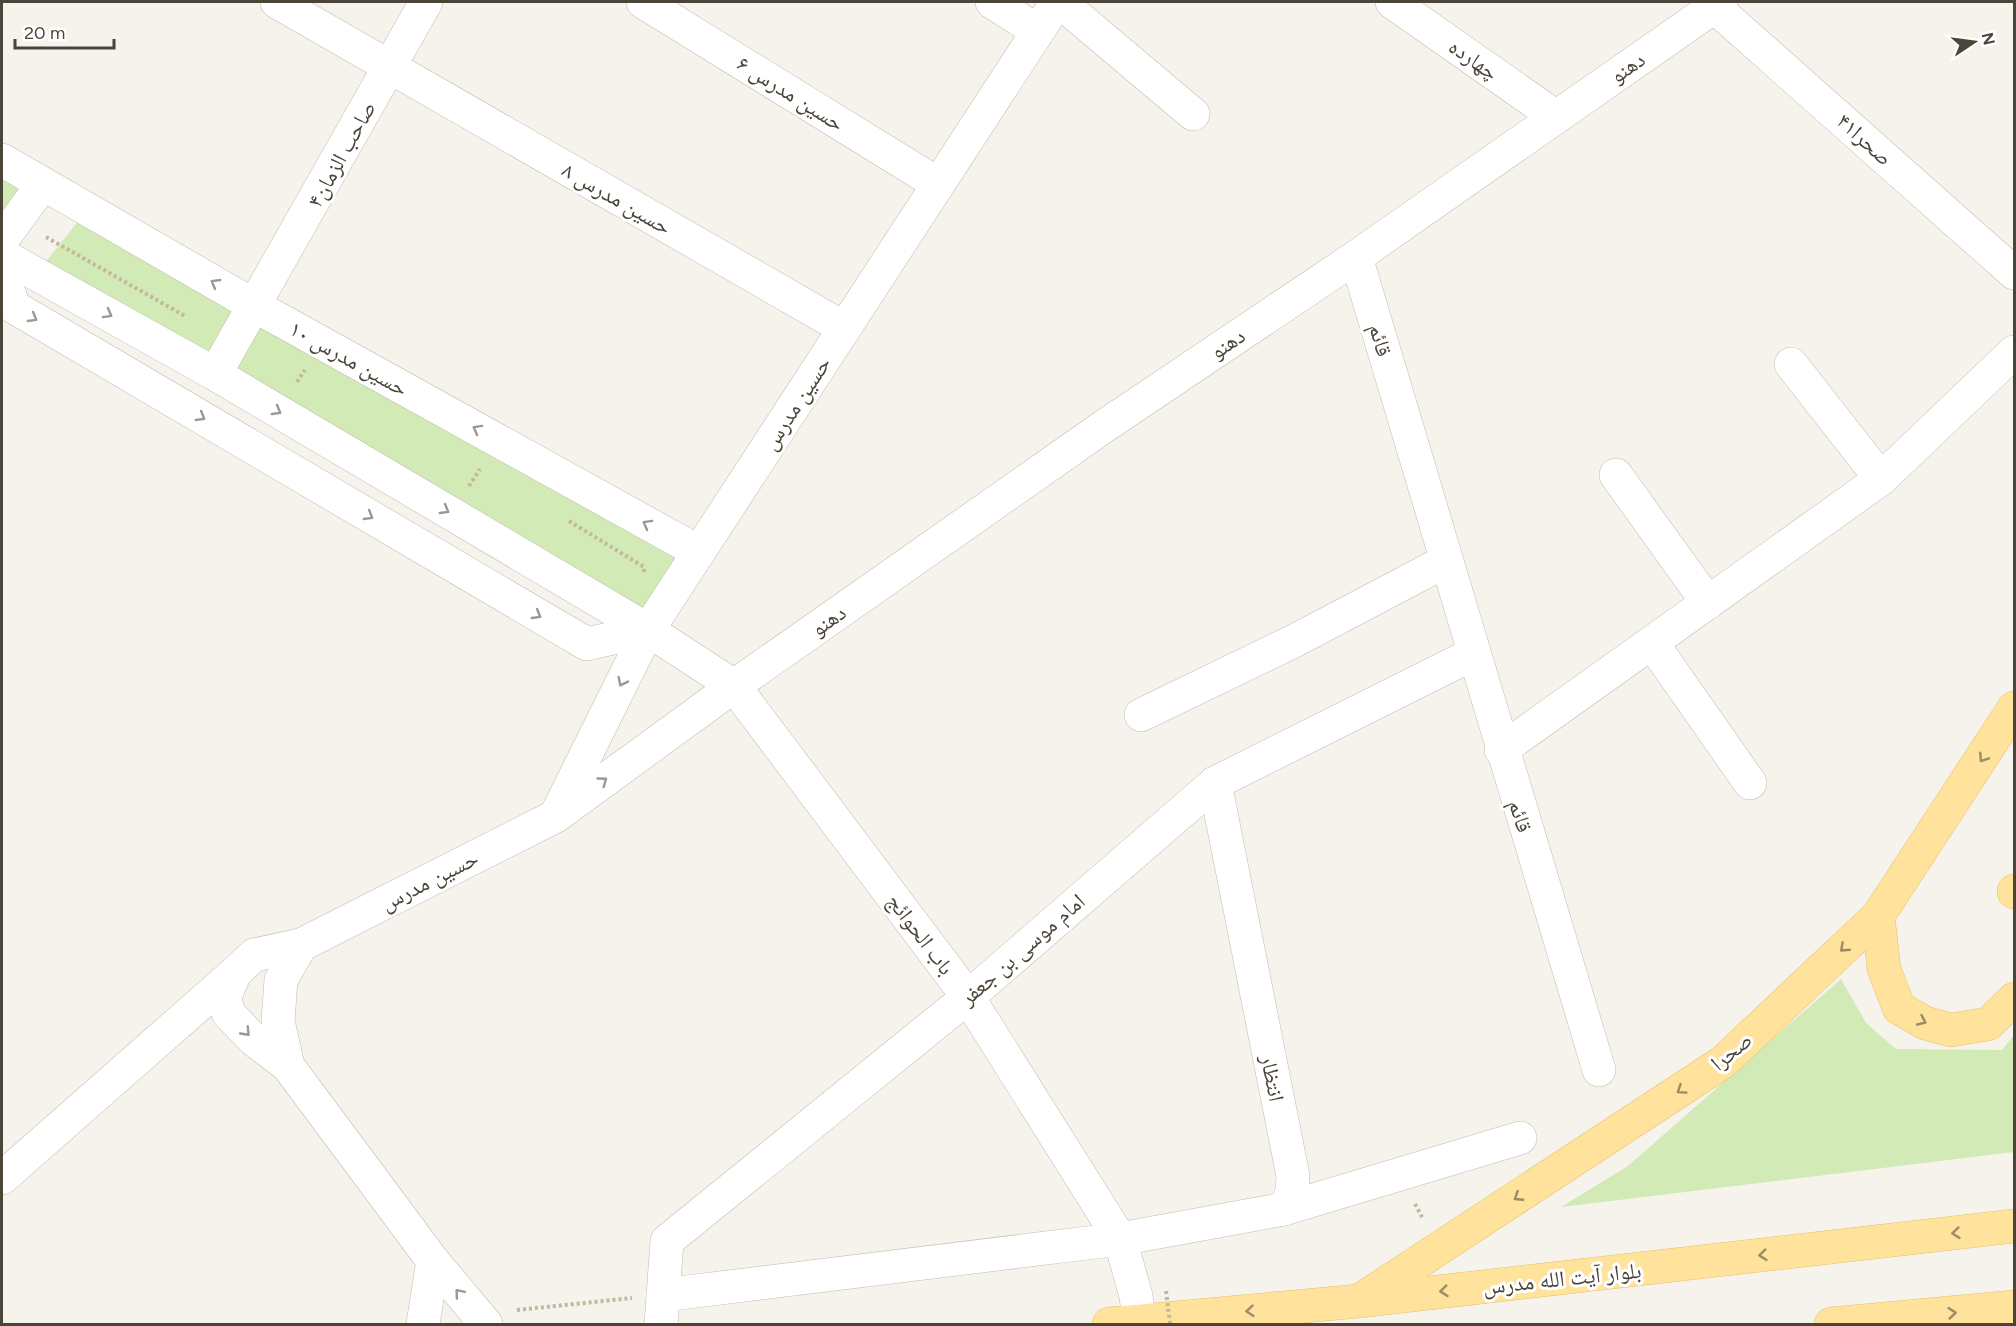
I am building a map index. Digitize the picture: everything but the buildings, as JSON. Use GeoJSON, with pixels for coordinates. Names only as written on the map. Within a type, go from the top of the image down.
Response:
{"type":"FeatureCollection","features":[{"type":"Feature","properties":{"kind":"main road","name":"صحرا"},"geometry":{"type":"LineString","coordinates":[[1359,1301],[1723,1062],[1878,916],[2014,708]]}},
{"type":"Feature","properties":{"kind":"main road"},"geometry":{"type":"LineString","coordinates":[[1878,916],[1884,969],[1899,1008],[1925,1023],[1951,1030],[1988,1024],[2014,999]]}},
{"type":"Feature","properties":{"kind":"main road","name":"بلوار آیت الله مدرس"},"geometry":{"type":"LineString","coordinates":[[1139,1323],[1359,1301],[2014,1226]]}},
{"type":"Feature","properties":{"kind":"main road"},"geometry":{"type":"LineString","coordinates":[[1831,1324],[2014,1307]]}},
{"type":"Feature","properties":{"kind":"street","name":"حسین مدرس ۸"},"geometry":{"type":"LineString","coordinates":[[277,2],[844,328]]}},
{"type":"Feature","properties":{"kind":"street","name":"صاحب الزمان۴"},"geometry":{"type":"LineString","coordinates":[[215,374],[426,2]]}},
{"type":"Feature","properties":{"kind":"street","name":"حسین مدرس ۶"},"geometry":{"type":"LineString","coordinates":[[644,2],[938,184]]}},
{"type":"Feature","properties":{"kind":"street"},"geometry":{"type":"LineString","coordinates":[[992,2],[1038,31]]}},
{"type":"Feature","properties":{"kind":"street","name":"حسین مدرس"},"geometry":{"type":"LineString","coordinates":[[556,816],[648,630],[1058,2]]}},
{"type":"Feature","properties":{"kind":"street"},"geometry":{"type":"LineString","coordinates":[[1058,2],[1193,114]]}},
{"type":"Feature","properties":{"kind":"street","name":"چهارده"},"geometry":{"type":"LineString","coordinates":[[1392,2],[1556,117]]}},
{"type":"Feature","properties":{"kind":"street","name":"دهنو"},"geometry":{"type":"LineString","coordinates":[[735,686],[1103,427],[1356,257],[1715,3]]}},
{"type":"Feature","properties":{"kind":"street","name":"صحرا۴۱"},"geometry":{"type":"LineString","coordinates":[[1715,3],[2014,273]]}},
{"type":"Feature","properties":{"kind":"street","name":"حسین مدرس ۱۰"},"geometry":{"type":"LineString","coordinates":[[2,160],[255,306],[699,552]]}},
{"type":"Feature","properties":{"kind":"street"},"geometry":{"type":"LineString","coordinates":[[9,230],[43,184]]}},
{"type":"Feature","properties":{"kind":"street"},"geometry":{"type":"LineString","coordinates":[[2,255],[215,374],[648,630]]}},
{"type":"Feature","properties":{"kind":"street","name":"قائم"},"geometry":{"type":"LineString","coordinates":[[1356,257],[1501,750],[1599,1070]]}},
{"type":"Feature","properties":{"kind":"street"},"geometry":{"type":"LineString","coordinates":[[2,272],[14,307],[586,644],[648,630]]}},
{"type":"Feature","properties":{"kind":"street"},"geometry":{"type":"LineString","coordinates":[[1501,750],[1881,479],[2014,352]]}},
{"type":"Feature","properties":{"kind":"street"},"geometry":{"type":"LineString","coordinates":[[1791,364],[1881,479]]}},
{"type":"Feature","properties":{"kind":"street"},"geometry":{"type":"LineString","coordinates":[[1616,475],[1708,603]]}},
{"type":"Feature","properties":{"kind":"street"},"geometry":{"type":"LineString","coordinates":[[1141,715],[1296,640],[1446,561]]}},
{"type":"Feature","properties":{"kind":"street","name":"باب الحوائج"},"geometry":{"type":"LineString","coordinates":[[648,630],[735,686],[968,997],[1120,1239],[1136,1296],[1139,1323]]}},
{"type":"Feature","properties":{"kind":"street"},"geometry":{"type":"LineString","coordinates":[[1652,643],[1749,783]]}},
{"type":"Feature","properties":{"kind":"street","name":"امام موسی بن جعفر"},"geometry":{"type":"LineString","coordinates":[[662,1310],[667,1241],[968,997],[1215,783],[1473,654]]}},
{"type":"Feature","properties":{"kind":"street","name":"حسین مدرس"},"geometry":{"type":"LineString","coordinates":[[2,1178],[254,955],[301,945],[556,816],[735,686]]}},
{"type":"Feature","properties":{"kind":"street","name":"انتظار"},"geometry":{"type":"LineString","coordinates":[[1215,783],[1293,1176],[1292,1193],[1284,1209]]}},
{"type":"Feature","properties":{"kind":"street"},"geometry":{"type":"LineString","coordinates":[[288,1066],[278,1021],[281,980],[301,945]]}},
{"type":"Feature","properties":{"kind":"street"},"geometry":{"type":"LineString","coordinates":[[235,973],[225,996],[228,1013],[254,1040],[288,1066],[433,1261],[482,1319]]}},
{"type":"Feature","properties":{"kind":"street"},"geometry":{"type":"LineString","coordinates":[[662,1310],[1120,1239],[1284,1209],[1520,1138]]}},
{"type":"Feature","properties":{"kind":"street"},"geometry":{"type":"LineString","coordinates":[[423,1324],[433,1261]]}},
{"type":"Feature","properties":{"kind":"path"},"geometry":{"type":"LineString","coordinates":[[9,230],[234,343]]}},
{"type":"Feature","properties":{"kind":"path"},"geometry":{"type":"LineString","coordinates":[[288,376],[307,388]]}},
{"type":"Feature","properties":{"kind":"path"},"geometry":{"type":"LineString","coordinates":[[471,461],[491,474]]}},
{"type":"Feature","properties":{"kind":"path"},"geometry":{"type":"LineString","coordinates":[[453,514],[481,467]]}},
{"type":"Feature","properties":{"kind":"path"},"geometry":{"type":"LineString","coordinates":[[459,480],[479,492]]}},
{"type":"Feature","properties":{"kind":"path"},"geometry":{"type":"LineString","coordinates":[[562,517],[644,567],[645,579]]}},
{"type":"Feature","properties":{"kind":"path"},"geometry":{"type":"LineString","coordinates":[[1401,1174],[1438,1250]]}},
{"type":"Feature","properties":{"kind":"path"},"geometry":{"type":"LineString","coordinates":[[1139,1323],[1166,1291]]}},
{"type":"Feature","properties":{"kind":"path"},"geometry":{"type":"LineString","coordinates":[[482,1319],[662,1310]]}},
{"type":"Feature","properties":{"kind":"green space"},"geometry":{"type":"Polygon","coordinates":[[[2,169],[26,182],[2,212],[2,169]]]}},
{"type":"Feature","properties":{"kind":"green space"},"geometry":{"type":"Polygon","coordinates":[[[84,214],[240,307],[214,356],[44,264],[84,214]]]}},
{"type":"Feature","properties":{"kind":"green space"},"geometry":{"type":"Polygon","coordinates":[[[259,317],[686,555],[650,613],[228,372],[259,317]]]}},
{"type":"Feature","properties":{"kind":"green space"},"geometry":{"type":"Polygon","coordinates":[[[1841,979],[1866,1023],[1896,1049],[2002,1050],[2014,1035],[2014,1152],[1561,1207],[1628,1166],[1841,979]]]}}]}
